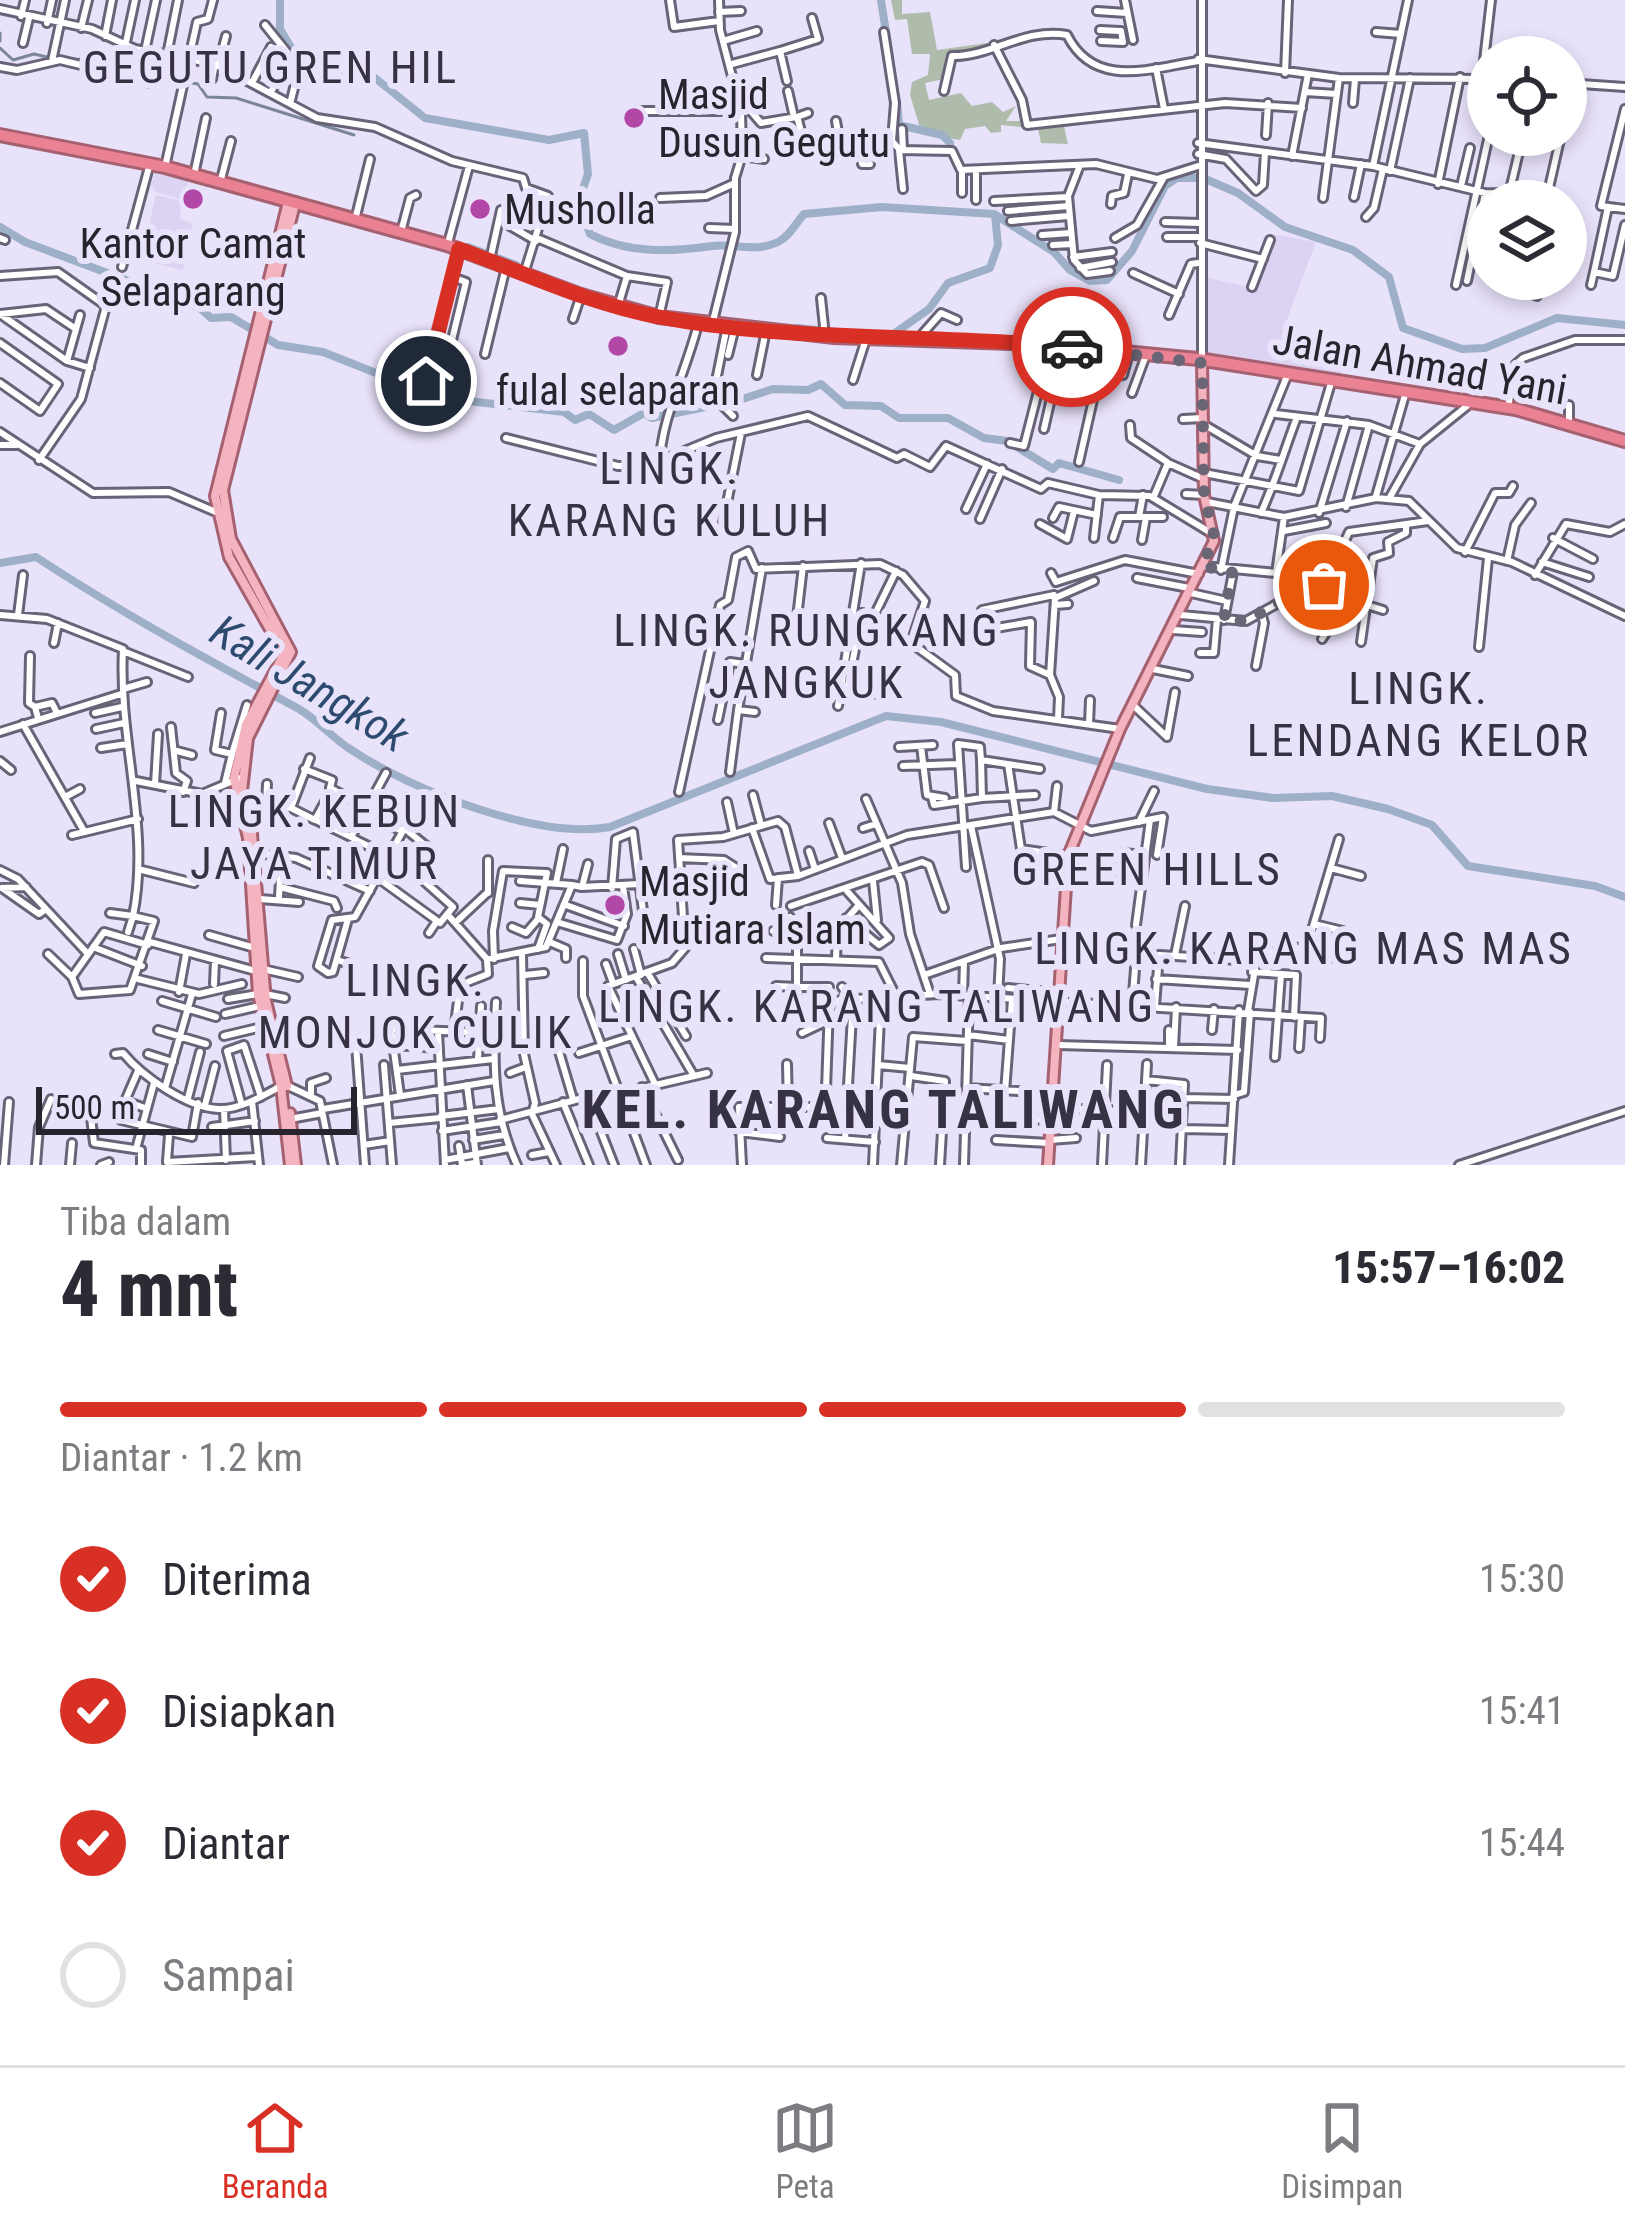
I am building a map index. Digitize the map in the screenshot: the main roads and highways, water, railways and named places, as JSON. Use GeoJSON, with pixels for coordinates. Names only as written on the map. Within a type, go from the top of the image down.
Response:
{"type":"FeatureCollection","features":[{"type":"Feature","properties":{"kind":"highway"},"geometry":{"type":"LineString","coordinates":[[0,135],[165,167],[453,247],[580,295],[659,313],[731,326],[866,339],[1039,344],[1198,361],[1477,406],[1621,443]]}},
{"type":"Feature","properties":{"kind":"highway","name":"Jalan Ahmad Yani"},"geometry":{"type":"LineString","coordinates":[[1198,361],[1508,407],[1621,443]]}},
{"type":"Feature","properties":{"kind":"main road"},"geometry":{"type":"LineString","coordinates":[[292,203],[225,466],[223,506],[247,573],[289,645],[290,660],[251,714],[233,780],[260,899],[261,994],[284,1086],[293,1165]]}},
{"type":"Feature","properties":{"kind":"main road"},"geometry":{"type":"LineString","coordinates":[[256,341],[218,465],[216,512],[230,557],[283,651],[277,678]]}},
{"type":"Feature","properties":{"kind":"main road"},"geometry":{"type":"LineString","coordinates":[[1048,1165],[1068,856],[1120,729],[1174,630],[1214,532],[1205,498],[1198,361]]}},
{"type":"Feature","properties":{"kind":"main road"},"geometry":{"type":"LineString","coordinates":[[233,780],[248,815],[256,853],[260,970]]}},
{"type":"Feature","properties":{"kind":"main road"},"geometry":{"type":"LineString","coordinates":[[284,1086],[293,1165]]}},
{"type":"Feature","properties":{"kind":"waterway"},"geometry":{"type":"LineString","coordinates":[[280,0],[280,29],[296,56],[329,70],[370,74],[425,118],[549,140],[584,133],[588,174],[578,203],[590,234],[619,245],[666,250],[761,247],[782,239],[804,214],[882,207],[994,214],[1054,252],[1070,270],[1090,281],[1107,280],[1132,251],[1165,186],[1177,178],[1203,178],[1238,193],[1285,227],[1353,250],[1389,277],[1403,328],[1462,349],[1485,348],[1557,318],[1625,325]]}},
{"type":"Feature","properties":{"kind":"waterway"},"geometry":{"type":"LineString","coordinates":[[881,0],[890,58]]}},
{"type":"Feature","properties":{"kind":"waterway"},"geometry":{"type":"LineString","coordinates":[[0,33],[0,41]]}},
{"type":"Feature","properties":{"kind":"waterway"},"geometry":{"type":"LineString","coordinates":[[0,48],[13,60],[34,54],[51,58]]}},
{"type":"Feature","properties":{"kind":"waterway"},"geometry":{"type":"LineString","coordinates":[[67,59],[108,60],[126,72],[198,84],[207,97],[236,98],[354,135]]}},
{"type":"Feature","properties":{"kind":"waterway"},"geometry":{"type":"LineString","coordinates":[[897,102],[899,125],[942,135],[950,143]]}},
{"type":"Feature","properties":{"kind":"waterway"},"geometry":{"type":"LineString","coordinates":[[892,335],[929,309],[948,283],[990,268],[998,245],[995,215]]}},
{"type":"Feature","properties":{"kind":"waterway"},"geometry":{"type":"LineString","coordinates":[[0,227],[25,242],[200,308],[211,318],[231,317],[278,345],[323,352],[414,388],[439,388],[468,401],[564,412],[575,420],[589,414],[614,430],[644,413],[652,418],[705,407],[720,396],[733,402],[773,389],[808,390],[821,384],[845,405],[881,406],[899,418],[948,418],[984,438],[1007,441],[1053,469],[1059,463],[1119,480]]}},
{"type":"Feature","properties":{"kind":"waterway"},"geometry":{"type":"LineString","coordinates":[[468,247],[516,265]]}},
{"type":"Feature","properties":{"kind":"waterway"},"geometry":{"type":"LineString","coordinates":[[797,328],[847,333]]}},
{"type":"Feature","properties":{"kind":"waterway","name":"Kali Jangkok"},"geometry":{"type":"LineString","coordinates":[[0,563],[36,557],[299,709],[376,765],[440,795],[512,819],[581,829],[610,827],[886,716],[941,722],[1207,789],[1273,798],[1332,796],[1388,809],[1432,825],[1468,866],[1595,886],[1625,897]]}},
{"type":"Feature","properties":{"kind":"place","name":"Masjid Dusun Gegutu"},"geometry":{"type":"Point","coordinates":[634,118]}},
{"type":"Feature","properties":{"kind":"place","name":"Kantor Camat Selaparang"},"geometry":{"type":"Point","coordinates":[193,199]}},
{"type":"Feature","properties":{"kind":"place","name":"Musholla"},"geometry":{"type":"Point","coordinates":[480,209]}},
{"type":"Feature","properties":{"kind":"place","name":"fulal selaparan"},"geometry":{"type":"Point","coordinates":[618,346]}},
{"type":"Feature","properties":{"kind":"place","name":"Masjid Mutiara Islam"},"geometry":{"type":"Point","coordinates":[615,905]}},
{"type":"Feature","properties":{"kind":"district","name":"GEGUTU GREN HIL"},"geometry":{"type":"Point","coordinates":[271,67]}},
{"type":"Feature","properties":{"kind":"district","name":"LINGK. KARANG KULUH"},"geometry":{"type":"Point","coordinates":[670,494]}},
{"type":"Feature","properties":{"kind":"district","name":"LINGK. RUNGKANG JANGKUK"},"geometry":{"type":"Point","coordinates":[807,656]}},
{"type":"Feature","properties":{"kind":"district","name":"LINGK. LENDANG KELOR"},"geometry":{"type":"Point","coordinates":[1419,714]}},
{"type":"Feature","properties":{"kind":"district","name":"LINGK. KEBUN JAYA TIMUR"},"geometry":{"type":"Point","coordinates":[315,837]}},
{"type":"Feature","properties":{"kind":"district","name":"GREEN HILLS"},"geometry":{"type":"Point","coordinates":[1147,869]}},
{"type":"Feature","properties":{"kind":"district","name":"LINGK. KARANG MAS MAS"},"geometry":{"type":"Point","coordinates":[1304,948]}},
{"type":"Feature","properties":{"kind":"district","name":"LINGK. MONJOK CULIK"},"geometry":{"type":"Point","coordinates":[416,1006]}},
{"type":"Feature","properties":{"kind":"district","name":"LINGK. KARANG TALIWANG"},"geometry":{"type":"Point","coordinates":[877,1006]}},
{"type":"Feature","properties":{"kind":"district","name":"KEL. KARANG TALIWANG"},"geometry":{"type":"Point","coordinates":[884,1109]}}]}
